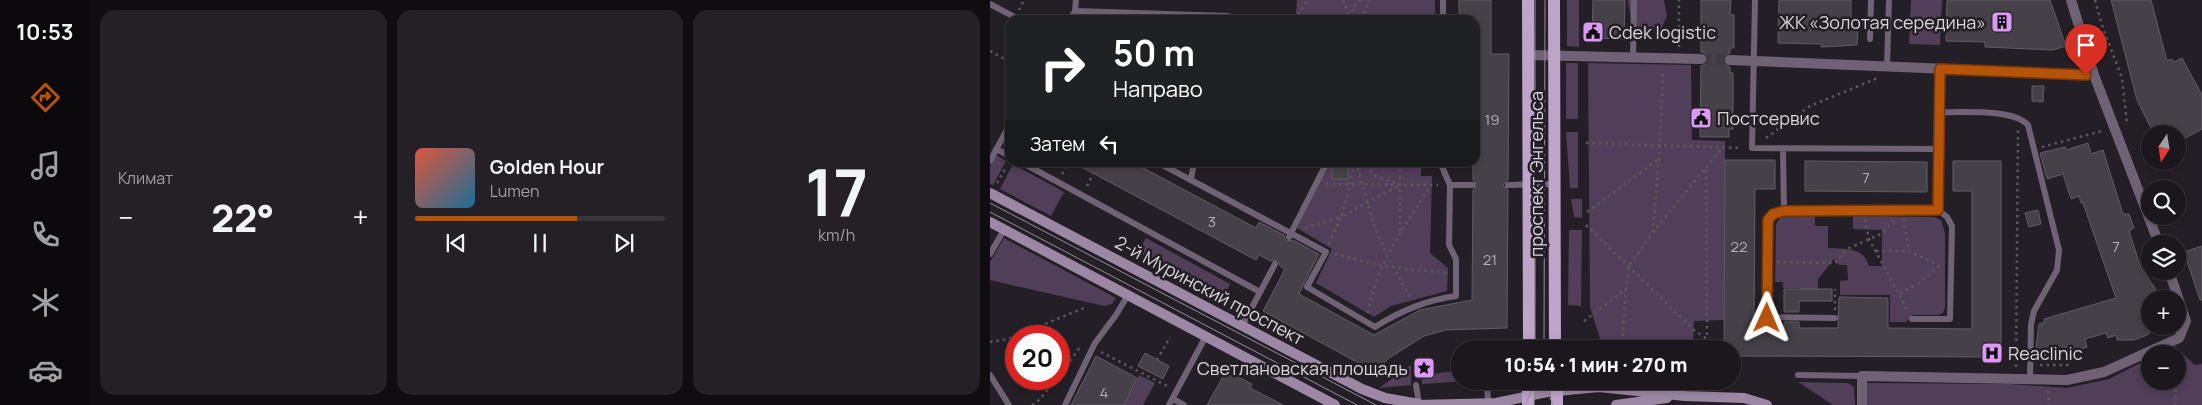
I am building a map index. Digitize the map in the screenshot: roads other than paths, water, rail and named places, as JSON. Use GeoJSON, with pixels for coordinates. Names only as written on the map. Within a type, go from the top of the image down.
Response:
{"type":"FeatureCollection","features":[{"type":"Feature","properties":{"kind":"main road","name":"проспект Энгельса"},"geometry":{"type":"LineString","coordinates":[[1528,0],[1529,340]]}},
{"type":"Feature","properties":{"kind":"main road","name":"проспект Энгельса"},"geometry":{"type":"LineString","coordinates":[[1554,0],[1554,340]]}},
{"type":"Feature","properties":{"kind":"main road","name":"2-й Муринский проспект"},"geometry":{"type":"LineString","coordinates":[[993,189],[1242,326],[1372,393],[1385,398],[1418,405]]}},
{"type":"Feature","properties":{"kind":"main road"},"geometry":{"type":"LineString","coordinates":[[990,222],[1335,405]]}},
{"type":"Feature","properties":{"kind":"main road"},"geometry":{"type":"LineString","coordinates":[[1418,405],[1528,400],[1549,390]]}},
{"type":"Feature","properties":{"kind":"main road"},"geometry":{"type":"LineString","coordinates":[[1557,390],[1557,405]]}},
{"type":"Feature","properties":{"kind":"main road"},"geometry":{"type":"LineString","coordinates":[[1620,390],[1685,396],[1744,398],[1767,405]]}},
{"type":"Feature","properties":{"kind":"main road"},"geometry":{"type":"LineString","coordinates":[[1616,405],[1685,396]]}},
{"type":"Feature","properties":{"kind":"main road"},"geometry":{"type":"LineString","coordinates":[[1492,402],[1509,405]]}},
{"type":"Feature","properties":{"kind":"street"},"geometry":{"type":"LineString","coordinates":[[2071,0],[2094,75],[2155,235]]}},
{"type":"Feature","properties":{"kind":"street"},"geometry":{"type":"LineString","coordinates":[[1528,55],[1701,60]]}},
{"type":"Feature","properties":{"kind":"street"},"geometry":{"type":"LineString","coordinates":[[1730,60],[1886,71],[1940,69],[2094,75]]}},
{"type":"Feature","properties":{"kind":"street"},"geometry":{"type":"LineString","coordinates":[[1862,405],[1862,376],[2067,380],[2104,372],[2179,338],[2186,321],[2172,280]]}},
{"type":"Feature","properties":{"kind":"lane"},"geometry":{"type":"LineString","coordinates":[[1073,15],[1076,0]]}},
{"type":"Feature","properties":{"kind":"lane"},"geometry":{"type":"LineString","coordinates":[[1442,15],[1443,0]]}},
{"type":"Feature","properties":{"kind":"lane"},"geometry":{"type":"LineString","coordinates":[[1633,58],[1634,0]]}},
{"type":"Feature","properties":{"kind":"lane"},"geometry":{"type":"LineString","coordinates":[[1755,0],[1752,148],[1783,150],[1939,149]]}},
{"type":"Feature","properties":{"kind":"lane"},"geometry":{"type":"LineString","coordinates":[[1870,39],[1871,0]]}},
{"type":"Feature","properties":{"kind":"lane"},"geometry":{"type":"LineString","coordinates":[[1886,71],[1889,0]]}},
{"type":"Feature","properties":{"kind":"lane"},"geometry":{"type":"LineString","coordinates":[[990,4],[1011,15]]}},
{"type":"Feature","properties":{"kind":"lane"},"geometry":{"type":"LineString","coordinates":[[1075,11],[1197,15]]}},
{"type":"Feature","properties":{"kind":"lane"},"geometry":{"type":"LineString","coordinates":[[1938,210],[1940,69]]}},
{"type":"Feature","properties":{"kind":"lane"},"geometry":{"type":"LineString","coordinates":[[1940,112],[2018,117],[2028,125],[2060,250],[2057,270],[2034,311],[2031,324],[2030,379]]}},
{"type":"Feature","properties":{"kind":"lane"},"geometry":{"type":"LineString","coordinates":[[990,161],[1005,133]]}},
{"type":"Feature","properties":{"kind":"lane"},"geometry":{"type":"LineString","coordinates":[[996,149],[1005,155]]}},
{"type":"Feature","properties":{"kind":"lane"},"geometry":{"type":"LineString","coordinates":[[1783,150],[1784,211]]}},
{"type":"Feature","properties":{"kind":"lane"},"geometry":{"type":"LineString","coordinates":[[1030,167],[1260,292]]}},
{"type":"Feature","properties":{"kind":"lane"},"geometry":{"type":"LineString","coordinates":[[1166,167],[1290,235],[1326,252],[1307,287],[1375,327],[1414,306],[1437,298],[1456,296],[1456,259],[1449,245],[1450,185],[1442,167]]}},
{"type":"Feature","properties":{"kind":"lane"},"geometry":{"type":"LineString","coordinates":[[1191,180],[1193,167]]}},
{"type":"Feature","properties":{"kind":"lane"},"geometry":{"type":"LineString","coordinates":[[1290,235],[1324,167]]}},
{"type":"Feature","properties":{"kind":"lane"},"geometry":{"type":"LineString","coordinates":[[1508,184],[1554,184]]}},
{"type":"Feature","properties":{"kind":"lane"},"geometry":{"type":"LineString","coordinates":[[1450,185],[1473,185]]}},
{"type":"Feature","properties":{"kind":"lane"},"geometry":{"type":"LineString","coordinates":[[1835,318],[1767,318],[1768,220],[1773,214],[1784,211],[1938,210],[1947,217],[1952,226],[1950,320],[1912,319]]}},
{"type":"Feature","properties":{"kind":"lane"},"geometry":{"type":"LineString","coordinates":[[990,254],[1004,230]]}},
{"type":"Feature","properties":{"kind":"lane"},"geometry":{"type":"LineString","coordinates":[[1242,326],[1275,264]]}},
{"type":"Feature","properties":{"kind":"lane"},"geometry":{"type":"LineString","coordinates":[[1065,405],[1093,348],[1128,295]]}},
{"type":"Feature","properties":{"kind":"lane"},"geometry":{"type":"LineString","coordinates":[[1184,405],[1171,402],[1206,336]]}},
{"type":"Feature","properties":{"kind":"lane"},"geometry":{"type":"LineString","coordinates":[[990,375],[1009,405]]}},
{"type":"Feature","properties":{"kind":"lane"},"geometry":{"type":"LineString","coordinates":[[1798,375],[1862,376]]}},
{"type":"Feature","properties":{"kind":"lane"},"geometry":{"type":"LineString","coordinates":[[1416,385],[1418,405]]}},
{"type":"Feature","properties":{"kind":"lane"},"geometry":{"type":"LineString","coordinates":[[1489,390],[1492,402]]}},
{"type":"Feature","properties":{"kind":"tunnel"},"geometry":{"type":"LineString","coordinates":[[1701,59],[1730,60]]}},
{"type":"Feature","properties":{"kind":"tram line"},"geometry":{"type":"LineString","coordinates":[[1535,0],[1535,340]]}},
{"type":"Feature","properties":{"kind":"tram line"},"geometry":{"type":"LineString","coordinates":[[1544,340],[1545,0]]}},
{"type":"Feature","properties":{"kind":"tram line"},"geometry":{"type":"LineString","coordinates":[[990,203],[1376,405]]}},
{"type":"Feature","properties":{"kind":"tram line"},"geometry":{"type":"LineString","coordinates":[[990,212],[1357,405]]}},
{"type":"Feature","properties":{"kind":"tram line"},"geometry":{"type":"LineString","coordinates":[[1525,405],[1532,390]]}},
{"type":"Feature","properties":{"kind":"tram line"},"geometry":{"type":"LineString","coordinates":[[1534,405],[1535,390]]}},
{"type":"Feature","properties":{"kind":"tram line"},"geometry":{"type":"LineString","coordinates":[[1547,390],[1553,405]]}},
{"type":"Feature","properties":{"kind":"place","name":"ЖК «Золотая середина»"},"geometry":{"type":"Point","coordinates":[2002,22]}},
{"type":"Feature","properties":{"kind":"place","name":"Cdek logistic"},"geometry":{"type":"Point","coordinates":[1593,32]}},
{"type":"Feature","properties":{"kind":"place","name":"Постсервис"},"geometry":{"type":"Point","coordinates":[1701,118]}},
{"type":"Feature","properties":{"kind":"place","name":"Reaclinic"},"geometry":{"type":"Point","coordinates":[1992,353]}},
{"type":"Feature","properties":{"kind":"place","name":"Светлановская площадь"},"geometry":{"type":"Point","coordinates":[1424,368]}}]}
